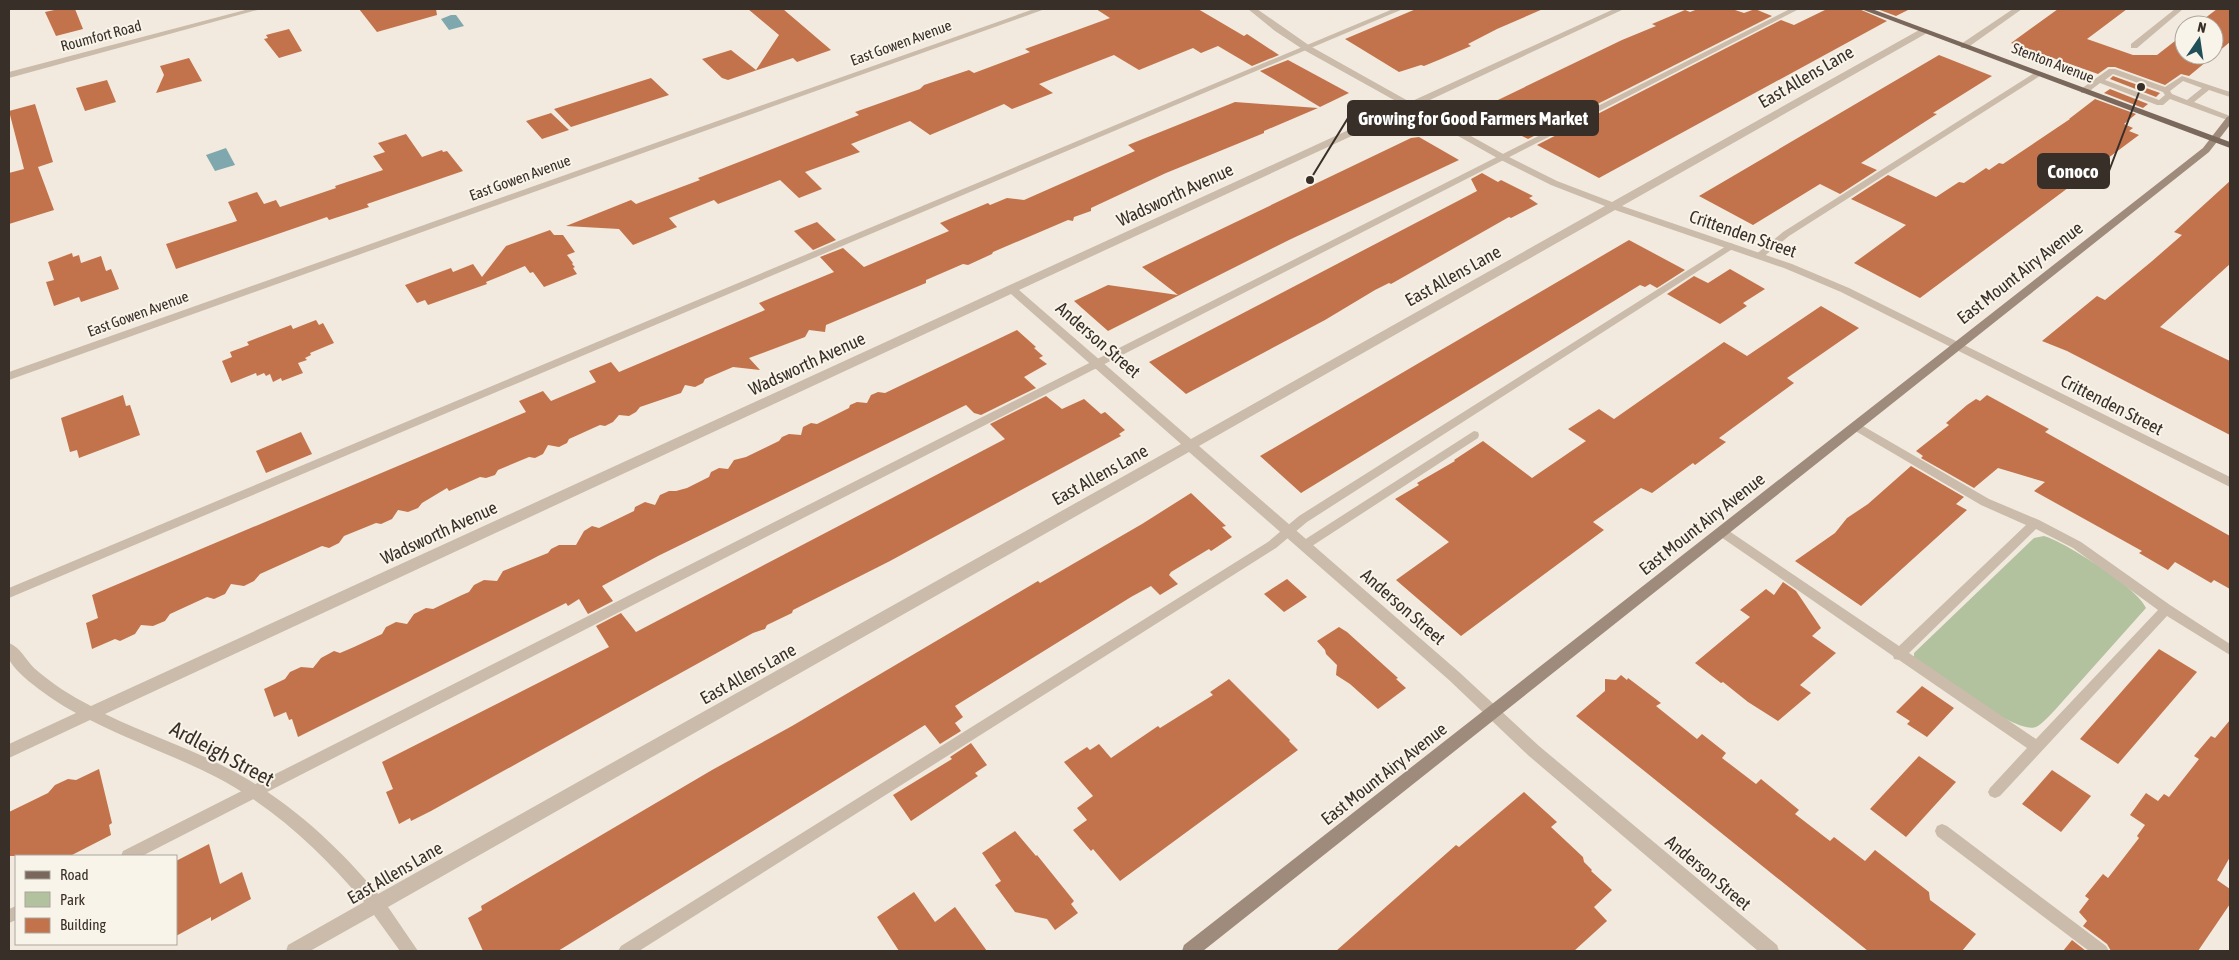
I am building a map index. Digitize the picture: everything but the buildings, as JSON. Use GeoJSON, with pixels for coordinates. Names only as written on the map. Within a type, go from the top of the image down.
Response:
{"type":"FeatureCollection","features":[{"type":"Feature","properties":{"kind":"main road","name":"Stenton Avenue"},"geometry":{"type":"LineString","coordinates":[[1865,9],[2230,145]]}},
{"type":"Feature","properties":{"kind":"main road","name":"East Mount Airy Avenue"},"geometry":{"type":"LineString","coordinates":[[1190,951],[2206,150],[2229,121]]}},
{"type":"Feature","properties":{"kind":"street","name":"Roumfort Road"},"geometry":{"type":"LineString","coordinates":[[9,75],[258,9]]}},
{"type":"Feature","properties":{"kind":"street","name":"East Gowen Avenue"},"geometry":{"type":"LineString","coordinates":[[9,376],[1041,9]]}},
{"type":"Feature","properties":{"kind":"street","name":"Crittenden Street"},"geometry":{"type":"LineString","coordinates":[[1252,9],[1306,48],[1502,157],[1554,183],[1613,207],[1759,256],[1845,290],[2230,482]]}},
{"type":"Feature","properties":{"kind":"street","name":"Wadsworth Avenue"},"geometry":{"type":"LineString","coordinates":[[9,751],[1620,9]]}},
{"type":"Feature","properties":{"kind":"street"},"geometry":{"type":"LineString","coordinates":[[1964,46],[2018,9]]}},
{"type":"Feature","properties":{"kind":"street","name":"East Allens Lane"},"geometry":{"type":"LineString","coordinates":[[294,951],[1924,31]]}},
{"type":"Feature","properties":{"kind":"street","name":"Anderson Street"},"geometry":{"type":"LineString","coordinates":[[1012,289],[1289,531],[1542,757],[1771,951]]}},
{"type":"Feature","properties":{"kind":"street","name":"Ardleigh Street"},"geometry":{"type":"LineString","coordinates":[[9,649],[16,660],[39,682],[68,702],[182,753],[255,792],[314,838],[346,869],[376,904],[410,951]]}},
{"type":"Feature","properties":{"kind":"lane"},"geometry":{"type":"LineString","coordinates":[[9,593],[1398,9]]}},
{"type":"Feature","properties":{"kind":"lane"},"geometry":{"type":"LineString","coordinates":[[130,855],[1795,9]]}},
{"type":"Feature","properties":{"kind":"lane"},"geometry":{"type":"LineString","coordinates":[[2134,46],[2180,9]]}},
{"type":"Feature","properties":{"kind":"lane"},"geometry":{"type":"LineString","coordinates":[[2084,91],[2112,71],[2168,93],[2229,121]]}},
{"type":"Feature","properties":{"kind":"lane"},"geometry":{"type":"LineString","coordinates":[[1759,256],[1786,234],[2039,74]]}},
{"type":"Feature","properties":{"kind":"lane"},"geometry":{"type":"LineString","coordinates":[[2147,114],[2160,103],[2182,78],[2230,95]]}},
{"type":"Feature","properties":{"kind":"lane"},"geometry":{"type":"LineString","coordinates":[[2099,80],[2160,103]]}},
{"type":"Feature","properties":{"kind":"lane"},"geometry":{"type":"LineString","coordinates":[[2188,103],[2208,87]]}},
{"type":"Feature","properties":{"kind":"lane"},"geometry":{"type":"LineString","coordinates":[[626,951],[1272,544],[1303,519],[1731,246]]}},
{"type":"Feature","properties":{"kind":"lane"},"geometry":{"type":"LineString","coordinates":[[1856,426],[1985,502],[2035,523],[2077,546],[2166,609],[2230,650]]}},
{"type":"Feature","properties":{"kind":"lane"},"geometry":{"type":"LineString","coordinates":[[1305,546],[1474,435]]}},
{"type":"Feature","properties":{"kind":"lane"},"geometry":{"type":"LineString","coordinates":[[1899,655],[2035,523]]}},
{"type":"Feature","properties":{"kind":"lane"},"geometry":{"type":"LineString","coordinates":[[1722,532],[1899,655],[2038,748]]}},
{"type":"Feature","properties":{"kind":"lane"},"geometry":{"type":"LineString","coordinates":[[1995,792],[2166,609]]}},
{"type":"Feature","properties":{"kind":"lane"},"geometry":{"type":"LineString","coordinates":[[1942,832],[2101,951]]}},
{"type":"Feature","properties":{"kind":"green space"},"geometry":{"type":"Polygon","coordinates":[[[2044,536],[2084,556],[2116,578],[2146,608],[2041,724],[2036,727],[2026,727],[1993,712],[1914,657],[1914,653],[2034,538],[2044,536]]]}},
{"type":"Feature","properties":{"kind":"water"},"geometry":{"type":"Polygon","coordinates":[[[456,15],[464,26],[449,30],[441,19],[456,15]]]}},
{"type":"Feature","properties":{"kind":"water"},"geometry":{"type":"Polygon","coordinates":[[[226,148],[235,165],[215,171],[206,155],[226,148]]]}},
{"type":"Feature","properties":{"kind":"place","name":"Conoco"},"geometry":{"type":"Point","coordinates":[2141,87]}},
{"type":"Feature","properties":{"kind":"place","name":"Growing for Good Farmers Market"},"geometry":{"type":"Point","coordinates":[1310,180]}}]}
